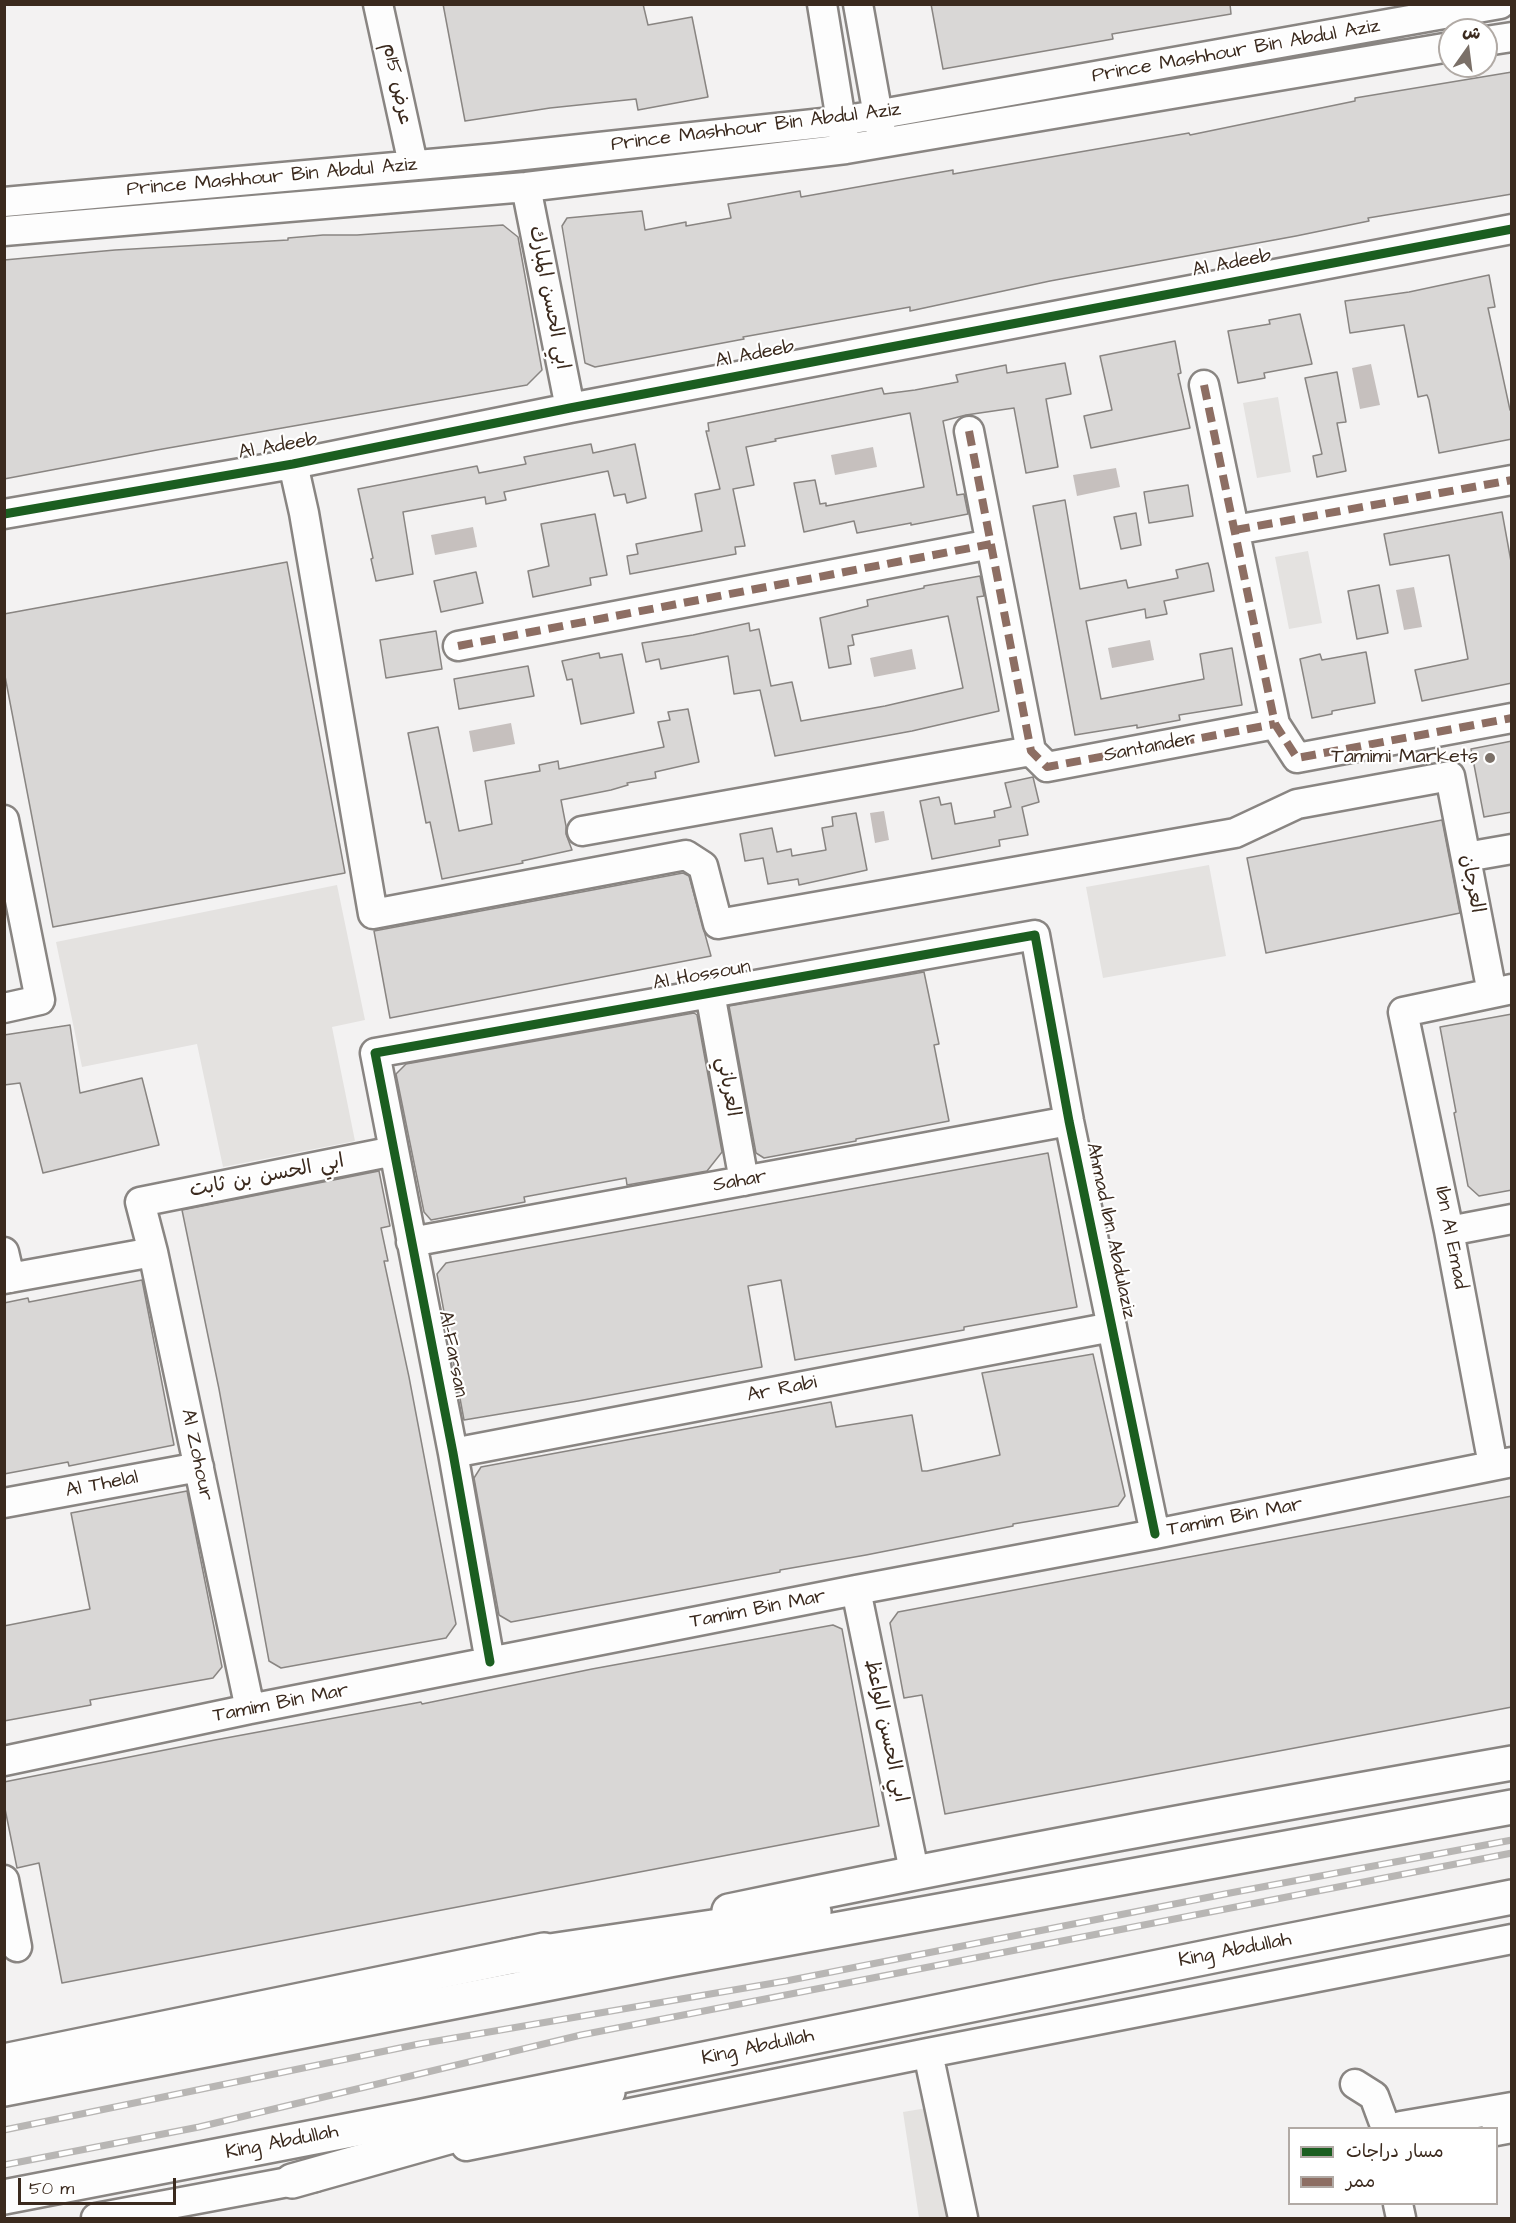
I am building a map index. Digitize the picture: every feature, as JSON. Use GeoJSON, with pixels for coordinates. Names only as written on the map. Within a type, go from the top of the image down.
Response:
{"type":"FeatureCollection","features":[{"type":"Feature","properties":{"kind":"main road"},"geometry":{"type":"LineString","coordinates":[[4,2061],[914,1872],[1242,1810],[1512,1763]]}},
{"type":"Feature","properties":{"kind":"main road"},"geometry":{"type":"LineString","coordinates":[[4,2089],[681,1958],[1512,1807]]}},
{"type":"Feature","properties":{"kind":"main road"},"geometry":{"type":"LineString","coordinates":[[516,1956],[1460,1816]]}},
{"type":"Feature","properties":{"kind":"main road","name":"King Abdullah"},"geometry":{"type":"LineString","coordinates":[[4,2196],[406,2120],[1512,1897]]}},
{"type":"Feature","properties":{"kind":"main road"},"geometry":{"type":"LineString","coordinates":[[1262,1946],[1512,1917]]}},
{"type":"Feature","properties":{"kind":"main road"},"geometry":{"type":"LineString","coordinates":[[292,2181],[769,2046]]}},
{"type":"Feature","properties":{"kind":"street","name":"عرض 15م"},"geometry":{"type":"LineString","coordinates":[[378,4],[413,164]]}},
{"type":"Feature","properties":{"kind":"street"},"geometry":{"type":"LineString","coordinates":[[822,4],[846,149]]}},
{"type":"Feature","properties":{"kind":"street"},"geometry":{"type":"LineString","coordinates":[[858,4],[883,143]]}},
{"type":"Feature","properties":{"kind":"street","name":"Prince Mashhour Bin Abdul Aziz"},"geometry":{"type":"LineString","coordinates":[[4,202],[496,158],[842,121],[1434,11],[1500,4]]}},
{"type":"Feature","properties":{"kind":"street","name":"Prince Mashhour Bin Abdul Aziz"},"geometry":{"type":"LineString","coordinates":[[4,231],[526,187],[846,149],[1438,49]]}},
{"type":"Feature","properties":{"kind":"street","name":"ابي الحسن المبارك"},"geometry":{"type":"LineString","coordinates":[[526,187],[570,408]]}},
{"type":"Feature","properties":{"kind":"street","name":"Al Adeeb"},"geometry":{"type":"LineString","coordinates":[[4,514],[293,464],[570,408],[1512,229]]}},
{"type":"Feature","properties":{"kind":"street"},"geometry":{"type":"LineString","coordinates":[[1204,386],[1275,724],[1297,758],[1512,718]]}},
{"type":"Feature","properties":{"kind":"street"},"geometry":{"type":"LineString","coordinates":[[582,831],[1031,751],[969,431]]}},
{"type":"Feature","properties":{"kind":"street","name":"العرجان"},"geometry":{"type":"LineString","coordinates":[[293,464],[304,513],[373,914],[686,855],[703,866],[718,924],[1235,833],[1297,804],[1450,776],[1466,857],[1502,991]]}},
{"type":"Feature","properties":{"kind":"street"},"geometry":{"type":"LineString","coordinates":[[1235,530],[1512,480]]}},
{"type":"Feature","properties":{"kind":"street"},"geometry":{"type":"LineString","coordinates":[[458,646],[991,544]]}},
{"type":"Feature","properties":{"kind":"street","name":"Santander"},"geometry":{"type":"LineString","coordinates":[[1031,751],[1047,767],[1275,724]]}},
{"type":"Feature","properties":{"kind":"street"},"geometry":{"type":"LineString","coordinates":[[4,820],[40,1000],[4,1008]]}},
{"type":"Feature","properties":{"kind":"street"},"geometry":{"type":"LineString","coordinates":[[1466,857],[1512,849]]}},
{"type":"Feature","properties":{"kind":"street","name":"Al Hossoun"},"geometry":{"type":"LineString","coordinates":[[375,1053],[1035,935]]}},
{"type":"Feature","properties":{"kind":"street","name":"Ahmad Ibn Abdulaziz"},"geometry":{"type":"LineString","coordinates":[[1035,935],[1069,1121],[1155,1534]]}},
{"type":"Feature","properties":{"kind":"street","name":"Ibn Al Emad"},"geometry":{"type":"LineString","coordinates":[[1502,991],[1403,1012],[1449,1231],[1502,1464]]}},
{"type":"Feature","properties":{"kind":"street","name":"العرباني"},"geometry":{"type":"LineString","coordinates":[[710,993],[744,1181]]}},
{"type":"Feature","properties":{"kind":"street","name":"Al-Farsan"},"geometry":{"type":"LineString","coordinates":[[375,1053],[453,1453],[490,1662]]}},
{"type":"Feature","properties":{"kind":"street","name":"Sahar"},"geometry":{"type":"LineString","coordinates":[[411,1242],[1069,1121]]}},
{"type":"Feature","properties":{"kind":"street","name":"ابي الحسن بن ثابت"},"geometry":{"type":"LineString","coordinates":[[140,1202],[394,1151]]}},
{"type":"Feature","properties":{"kind":"street","name":"Al Zohour"},"geometry":{"type":"LineString","coordinates":[[140,1202],[153,1252],[249,1709]]}},
{"type":"Feature","properties":{"kind":"street"},"geometry":{"type":"LineString","coordinates":[[1449,1231],[1512,1219]]}},
{"type":"Feature","properties":{"kind":"street"},"geometry":{"type":"LineString","coordinates":[[6,1270],[153,1252]]}},
{"type":"Feature","properties":{"kind":"street","name":"Ar Rabi"},"geometry":{"type":"LineString","coordinates":[[453,1453],[1112,1327]]}},
{"type":"Feature","properties":{"kind":"street","name":"Tamim Bin Mar"},"geometry":{"type":"LineString","coordinates":[[4,1761],[249,1709],[1155,1534],[1502,1464]]}},
{"type":"Feature","properties":{"kind":"street","name":"Al Thelal"},"geometry":{"type":"LineString","coordinates":[[4,1503],[199,1467]]}},
{"type":"Feature","properties":{"kind":"street","name":"ابي الحسن الواعظ"},"geometry":{"type":"LineString","coordinates":[[856,1590],[914,1872]]}},
{"type":"Feature","properties":{"kind":"street"},"geometry":{"type":"LineString","coordinates":[[4,1880],[17,1947]]}},
{"type":"Feature","properties":{"kind":"street"},"geometry":{"type":"LineString","coordinates":[[96,2218],[1512,1940]]}},
{"type":"Feature","properties":{"kind":"street"},"geometry":{"type":"LineString","coordinates":[[928,2053],[963,2218]]}},
{"type":"Feature","properties":{"kind":"street"},"geometry":{"type":"LineString","coordinates":[[1355,2084],[1374,2096],[1390,2127],[1512,2107]]}},
{"type":"Feature","properties":{"kind":"shaded area"},"geometry":{"type":"Polygon","coordinates":[[[1371,364],[1380,405],[1360,409],[1352,368],[1371,364]]]}},
{"type":"Feature","properties":{"kind":"shaded area"},"geometry":{"type":"Polygon","coordinates":[[[1278,397],[1291,472],[1257,478],[1243,403],[1278,397]]]}},
{"type":"Feature","properties":{"kind":"shaded area"},"geometry":{"type":"Polygon","coordinates":[[[873,447],[877,467],[835,475],[831,455],[873,447]]]}},
{"type":"Feature","properties":{"kind":"shaded area"},"geometry":{"type":"Polygon","coordinates":[[[1116,468],[1120,487],[1077,496],[1073,475],[1116,468]]]}},
{"type":"Feature","properties":{"kind":"shaded area"},"geometry":{"type":"Polygon","coordinates":[[[473,527],[477,547],[435,555],[431,535],[473,527]]]}},
{"type":"Feature","properties":{"kind":"shaded area"},"geometry":{"type":"Polygon","coordinates":[[[1308,551],[1322,623],[1289,629],[1275,557],[1308,551]]]}},
{"type":"Feature","properties":{"kind":"shaded area"},"geometry":{"type":"Polygon","coordinates":[[[1414,587],[1422,627],[1404,630],[1396,590],[1414,587]]]}},
{"type":"Feature","properties":{"kind":"shaded area"},"geometry":{"type":"Polygon","coordinates":[[[1150,640],[1154,660],[1112,668],[1108,648],[1150,640]]]}},
{"type":"Feature","properties":{"kind":"shaded area"},"geometry":{"type":"Polygon","coordinates":[[[912,649],[916,669],[874,677],[870,658],[912,649]]]}},
{"type":"Feature","properties":{"kind":"shaded area"},"geometry":{"type":"Polygon","coordinates":[[[511,723],[515,744],[473,752],[469,731],[511,723]]]}},
{"type":"Feature","properties":{"kind":"shaded area"},"geometry":{"type":"Polygon","coordinates":[[[884,811],[889,840],[875,843],[870,813],[884,811]]]}},
{"type":"Feature","properties":{"kind":"shaded area"},"geometry":{"type":"Polygon","coordinates":[[[1209,865],[1226,956],[1103,978],[1086,887],[1209,865]]]}},
{"type":"Feature","properties":{"kind":"shaded area"},"geometry":{"type":"Polygon","coordinates":[[[337,885],[365,1020],[332,1027],[355,1141],[223,1167],[197,1044],[82,1067],[56,942],[337,885]]]}},
{"type":"Feature","properties":{"kind":"shaded area"},"geometry":{"type":"Polygon","coordinates":[[[933,2107],[954,2218],[919,2218],[903,2112],[933,2107]]]}},
{"type":"Feature","properties":{"kind":"building"},"geometry":{"type":"Polygon","coordinates":[[[443,4],[643,4],[648,25],[692,17],[708,97],[638,110],[636,99],[550,108],[465,121],[443,4]]]}},
{"type":"Feature","properties":{"kind":"building"},"geometry":{"type":"Polygon","coordinates":[[[931,4],[1230,4],[1231,14],[1112,34],[1113,39],[943,69],[931,4]]]}},
{"type":"Feature","properties":{"kind":"building"},"geometry":{"type":"Polygon","coordinates":[[[1512,72],[1512,194],[1368,218],[1369,221],[1296,236],[1050,281],[910,311],[910,307],[595,367],[585,363],[562,226],[567,218],[642,211],[645,230],[686,222],[686,226],[731,218],[728,204],[800,191],[801,197],[953,170],[953,174],[1189,133],[1190,135],[1355,101],[1355,98],[1476,78],[1498,78],[1498,74],[1512,72]]]}},
{"type":"Feature","properties":{"kind":"building"},"geometry":{"type":"Polygon","coordinates":[[[503,225],[518,237],[542,370],[527,385],[4,479],[4,260],[115,250],[288,240],[288,238],[323,235],[357,235],[503,225]]]}},
{"type":"Feature","properties":{"kind":"building"},"geometry":{"type":"Polygon","coordinates":[[[1489,275],[1495,307],[1488,308],[1510,410],[1512,410],[1512,439],[1439,453],[1429,400],[1427,395],[1418,397],[1404,325],[1350,333],[1345,301],[1409,292],[1489,275]]]}},
{"type":"Feature","properties":{"kind":"building"},"geometry":{"type":"Polygon","coordinates":[[[1300,314],[1312,364],[1264,373],[1265,378],[1238,383],[1228,331],[1270,324],[1269,320],[1300,314]]]}},
{"type":"Feature","properties":{"kind":"building"},"geometry":{"type":"Polygon","coordinates":[[[1175,341],[1181,373],[1178,374],[1190,428],[1091,448],[1084,416],[1112,410],[1100,356],[1175,341]]]}},
{"type":"Feature","properties":{"kind":"building"},"geometry":{"type":"Polygon","coordinates":[[[1065,363],[1071,394],[1046,399],[1058,467],[1026,473],[1014,408],[943,421],[957,495],[964,494],[968,514],[857,533],[854,521],[804,532],[794,483],[815,480],[820,504],[826,503],[826,506],[924,487],[910,413],[775,439],[776,441],[746,447],[754,485],[733,489],[745,546],[735,547],[736,554],[630,574],[627,556],[638,554],[636,544],[702,531],[695,494],[720,489],[706,431],[709,431],[708,423],[882,388],[884,394],[958,382],[956,375],[1006,365],[1007,373],[1065,363]]]}},
{"type":"Feature","properties":{"kind":"building"},"geometry":{"type":"Polygon","coordinates":[[[1337,372],[1346,422],[1337,423],[1346,471],[1317,477],[1313,456],[1322,454],[1305,378],[1337,372]]]}},
{"type":"Feature","properties":{"kind":"building"},"geometry":{"type":"Polygon","coordinates":[[[591,444],[593,453],[635,444],[646,498],[627,503],[625,494],[614,496],[608,471],[504,492],[506,500],[486,504],[485,497],[403,512],[413,574],[376,581],[358,489],[477,466],[479,473],[526,464],[524,457],[591,444]]]}},
{"type":"Feature","properties":{"kind":"building"},"geometry":{"type":"Polygon","coordinates":[[[1188,485],[1193,516],[1149,523],[1144,492],[1188,485]]]}},
{"type":"Feature","properties":{"kind":"building"},"geometry":{"type":"Polygon","coordinates":[[[1065,500],[1080,589],[1126,580],[1128,588],[1178,578],[1176,570],[1208,563],[1214,591],[1164,601],[1167,614],[1146,618],[1145,609],[1086,621],[1101,699],[1204,679],[1200,654],[1232,648],[1242,705],[1179,715],[1180,720],[1137,728],[1137,725],[1075,735],[1033,506],[1065,500]]]}},
{"type":"Feature","properties":{"kind":"building"},"geometry":{"type":"Polygon","coordinates":[[[1502,512],[1512,567],[1512,683],[1422,701],[1415,670],[1468,659],[1449,555],[1390,565],[1384,534],[1502,512]]]}},
{"type":"Feature","properties":{"kind":"building"},"geometry":{"type":"Polygon","coordinates":[[[1136,513],[1141,545],[1121,549],[1114,517],[1136,513]]]}},
{"type":"Feature","properties":{"kind":"building"},"geometry":{"type":"Polygon","coordinates":[[[595,514],[607,575],[590,578],[591,585],[533,597],[528,571],[549,566],[541,524],[595,514]]]}},
{"type":"Feature","properties":{"kind":"building"},"geometry":{"type":"Polygon","coordinates":[[[287,562],[345,873],[53,927],[4,671],[4,614],[287,562]]]}},
{"type":"Feature","properties":{"kind":"building"},"geometry":{"type":"Polygon","coordinates":[[[476,572],[483,603],[441,612],[434,581],[476,572]]]}},
{"type":"Feature","properties":{"kind":"building"},"geometry":{"type":"Polygon","coordinates":[[[980,576],[984,596],[977,597],[999,711],[912,731],[775,756],[760,690],[734,694],[728,656],[661,669],[659,659],[646,662],[642,643],[749,623],[750,631],[759,629],[771,686],[792,682],[801,721],[885,706],[963,688],[948,616],[852,635],[854,645],[848,646],[851,664],[829,668],[820,618],[868,606],[867,600],[924,588],[924,586],[980,576]]]}},
{"type":"Feature","properties":{"kind":"building"},"geometry":{"type":"Polygon","coordinates":[[[1379,585],[1388,633],[1357,639],[1348,591],[1379,585]]]}},
{"type":"Feature","properties":{"kind":"building"},"geometry":{"type":"Polygon","coordinates":[[[436,631],[442,669],[386,678],[380,640],[436,631]]]}},
{"type":"Feature","properties":{"kind":"building"},"geometry":{"type":"Polygon","coordinates":[[[1366,652],[1375,703],[1332,711],[1332,714],[1312,718],[1300,659],[1320,654],[1322,660],[1366,652]]]}},
{"type":"Feature","properties":{"kind":"building"},"geometry":{"type":"Polygon","coordinates":[[[599,653],[600,658],[622,654],[634,713],[581,724],[572,679],[567,680],[562,661],[599,653]]]}},
{"type":"Feature","properties":{"kind":"building"},"geometry":{"type":"Polygon","coordinates":[[[528,666],[534,696],[459,709],[454,679],[528,666]]]}},
{"type":"Feature","properties":{"kind":"building"},"geometry":{"type":"Polygon","coordinates":[[[688,709],[699,762],[655,772],[656,778],[561,800],[566,834],[572,850],[522,861],[523,863],[442,879],[430,822],[426,823],[408,733],[438,727],[459,831],[492,824],[485,781],[540,771],[539,765],[558,761],[559,769],[664,747],[658,722],[670,720],[668,712],[688,709]]]}},
{"type":"Feature","properties":{"kind":"building"},"geometry":{"type":"Polygon","coordinates":[[[1512,741],[1512,812],[1484,817],[1471,749],[1512,741]]]}},
{"type":"Feature","properties":{"kind":"building"},"geometry":{"type":"Polygon","coordinates":[[[1033,777],[1039,802],[1022,807],[1028,835],[999,840],[1000,846],[932,859],[920,801],[939,797],[941,805],[951,803],[955,824],[995,817],[994,811],[1011,807],[1005,783],[1033,777]]]}},
{"type":"Feature","properties":{"kind":"building"},"geometry":{"type":"Polygon","coordinates":[[[856,813],[867,870],[799,885],[798,879],[768,884],[763,858],[745,861],[740,834],[772,828],[777,852],[791,849],[792,856],[826,850],[822,828],[833,826],[832,817],[856,813]]]}},
{"type":"Feature","properties":{"kind":"building"},"geometry":{"type":"Polygon","coordinates":[[[1442,820],[1460,913],[1266,953],[1247,858],[1442,820]]]}},
{"type":"Feature","properties":{"kind":"building"},"geometry":{"type":"Polygon","coordinates":[[[683,873],[689,876],[711,956],[390,1018],[374,931],[683,873]]]}},
{"type":"Feature","properties":{"kind":"building"},"geometry":{"type":"Polygon","coordinates":[[[924,972],[939,1044],[934,1045],[949,1121],[764,1158],[756,1153],[729,1006],[924,972]]]}},
{"type":"Feature","properties":{"kind":"building"},"geometry":{"type":"Polygon","coordinates":[[[694,1013],[697,1015],[722,1152],[707,1171],[627,1185],[626,1178],[524,1197],[525,1202],[431,1220],[424,1212],[396,1074],[406,1064],[694,1013]]]}},
{"type":"Feature","properties":{"kind":"building"},"geometry":{"type":"Polygon","coordinates":[[[1512,1014],[1512,1190],[1479,1196],[1468,1186],[1440,1027],[1512,1014]]]}},
{"type":"Feature","properties":{"kind":"building"},"geometry":{"type":"Polygon","coordinates":[[[70,1025],[80,1093],[142,1078],[159,1145],[43,1173],[20,1083],[4,1085],[4,1035],[70,1025]]]}},
{"type":"Feature","properties":{"kind":"building"},"geometry":{"type":"Polygon","coordinates":[[[1048,1153],[1077,1307],[795,1360],[781,1280],[748,1286],[762,1367],[464,1420],[437,1274],[446,1263],[1048,1153]]]}},
{"type":"Feature","properties":{"kind":"building"},"geometry":{"type":"Polygon","coordinates":[[[379,1171],[390,1226],[381,1228],[388,1261],[384,1261],[409,1377],[456,1624],[446,1638],[281,1668],[269,1661],[219,1389],[182,1210],[379,1171]]]}},
{"type":"Feature","properties":{"kind":"building"},"geometry":{"type":"Polygon","coordinates":[[[142,1280],[174,1445],[69,1466],[68,1462],[4,1474],[4,1303],[28,1298],[29,1302],[142,1280]]]}},
{"type":"Feature","properties":{"kind":"building"},"geometry":{"type":"Polygon","coordinates":[[[1093,1354],[1125,1496],[1118,1506],[1013,1524],[1013,1526],[780,1570],[780,1572],[511,1622],[499,1615],[474,1478],[481,1467],[831,1402],[836,1427],[912,1415],[922,1471],[927,1471],[1000,1455],[982,1373],[1093,1354]]]}},
{"type":"Feature","properties":{"kind":"building"},"geometry":{"type":"Polygon","coordinates":[[[187,1491],[222,1667],[213,1678],[90,1700],[91,1705],[4,1721],[4,1626],[90,1609],[71,1513],[187,1491]]]}},
{"type":"Feature","properties":{"kind":"building"},"geometry":{"type":"Polygon","coordinates":[[[1512,1496],[1512,1707],[945,1814],[922,1695],[904,1698],[890,1623],[898,1612],[1512,1496]]]}},
{"type":"Feature","properties":{"kind":"building"},"geometry":{"type":"Polygon","coordinates":[[[833,1625],[842,1629],[879,1826],[62,1983],[39,1863],[17,1868],[4,1804],[4,1782],[215,1740],[421,1702],[422,1704],[592,1669],[833,1625]]]}},
{"type":"Feature","properties":{"kind":"railway"},"geometry":{"type":"LineString","coordinates":[[4,2130],[419,2044],[786,1981],[1512,1840]]}},
{"type":"Feature","properties":{"kind":"railway"},"geometry":{"type":"LineString","coordinates":[[4,2165],[199,2127],[581,2035],[1512,1853]]}},
{"type":"Feature","properties":{"kind":"marked path"},"geometry":{"type":"LineString","coordinates":[[1204,385],[1275,724],[1297,758],[1512,718]]}},
{"type":"Feature","properties":{"kind":"marked path"},"geometry":{"type":"LineString","coordinates":[[969,431],[1031,751],[1047,767],[1275,724]]}},
{"type":"Feature","properties":{"kind":"marked path"},"geometry":{"type":"LineString","coordinates":[[1235,530],[1512,480]]}},
{"type":"Feature","properties":{"kind":"marked path"},"geometry":{"type":"LineString","coordinates":[[458,646],[991,544]]}},
{"type":"Feature","properties":{"kind":"cycle path"},"geometry":{"type":"LineString","coordinates":[[4,514],[293,464],[570,408],[1512,229]]}},
{"type":"Feature","properties":{"kind":"cycle path"},"geometry":{"type":"LineString","coordinates":[[490,1662],[453,1453],[375,1053],[1035,935],[1069,1121],[1155,1534]]}},
{"type":"Feature","properties":{"kind":"place","name":"Tamimi Markets"},"geometry":{"type":"Point","coordinates":[1490,758]}}]}
